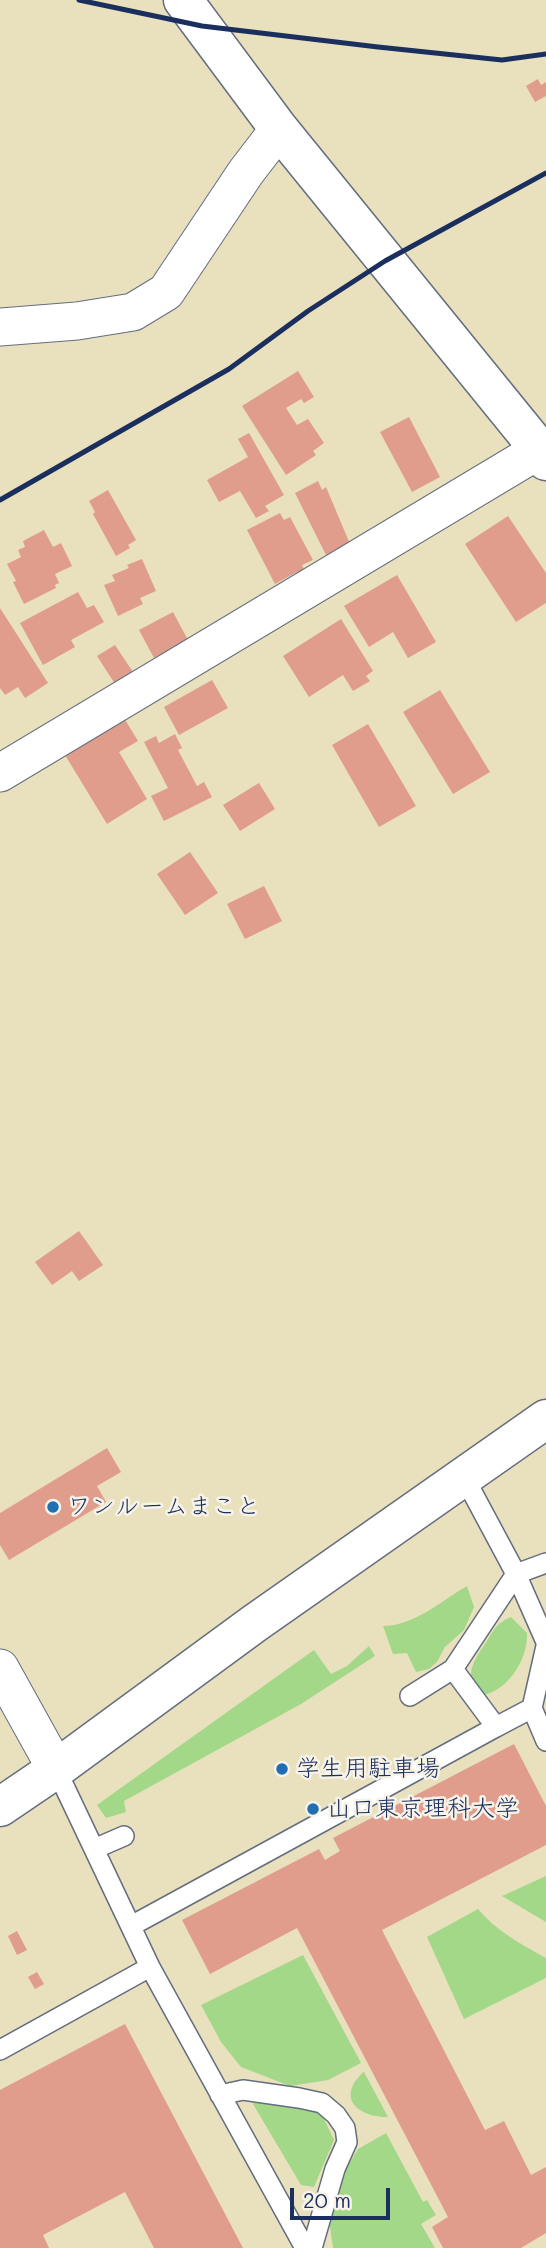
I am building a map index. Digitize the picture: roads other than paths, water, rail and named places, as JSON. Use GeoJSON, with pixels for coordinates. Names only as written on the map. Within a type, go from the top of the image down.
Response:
{"type":"FeatureCollection","features":[{"type":"Feature","properties":{"kind":"street"},"geometry":{"type":"LineString","coordinates":[[0,773],[544,452],[279,129],[183,0]]}},
{"type":"Feature","properties":{"kind":"street"},"geometry":{"type":"LineString","coordinates":[[0,327],[77,321],[133,312],[166,292],[246,172],[279,129]]}},
{"type":"Feature","properties":{"kind":"street"},"geometry":{"type":"LineString","coordinates":[[0,1807],[57,1769],[255,1623],[463,1475],[546,1419]]}},
{"type":"Feature","properties":{"kind":"street"},"geometry":{"type":"LineString","coordinates":[[0,1668],[57,1769]]}},
{"type":"Feature","properties":{"kind":"lane"},"geometry":{"type":"LineString","coordinates":[[463,1475],[516,1574],[546,1644],[533,1708],[546,1741]]}},
{"type":"Feature","properties":{"kind":"lane"},"geometry":{"type":"LineString","coordinates":[[410,1696],[453,1669],[516,1574],[546,1563]]}},
{"type":"Feature","properties":{"kind":"lane"},"geometry":{"type":"LineString","coordinates":[[453,1669],[496,1727]]}},
{"type":"Feature","properties":{"kind":"lane"},"geometry":{"type":"LineString","coordinates":[[131,1926],[533,1708]]}},
{"type":"Feature","properties":{"kind":"lane"},"geometry":{"type":"LineString","coordinates":[[57,1769],[150,1968],[305,2248]]}},
{"type":"Feature","properties":{"kind":"lane"},"geometry":{"type":"LineString","coordinates":[[94,1849],[124,1836]]}},
{"type":"Feature","properties":{"kind":"lane"},"geometry":{"type":"LineString","coordinates":[[0,2050],[150,1968]]}},
{"type":"Feature","properties":{"kind":"lane"},"geometry":{"type":"LineString","coordinates":[[220,2095],[243,2090],[322,2103],[345,2128],[347,2142],[335,2169],[312,2248]]}},
{"type":"Feature","properties":{"kind":"railway"},"geometry":{"type":"LineString","coordinates":[[79,0],[202,26],[378,47],[502,60],[546,54]]}},
{"type":"Feature","properties":{"kind":"railway"},"geometry":{"type":"LineString","coordinates":[[0,500],[229,369],[308,311],[385,261],[546,173]]}},
{"type":"Feature","properties":{"kind":"place","name":"ワンルームまこと"},"geometry":{"type":"Point","coordinates":[53,1507]}},
{"type":"Feature","properties":{"kind":"place","name":"学生用駐車場"},"geometry":{"type":"Point","coordinates":[282,1769]}},
{"type":"Feature","properties":{"kind":"place","name":"山口東京理科大学"},"geometry":{"type":"Point","coordinates":[313,1809]}}]}
